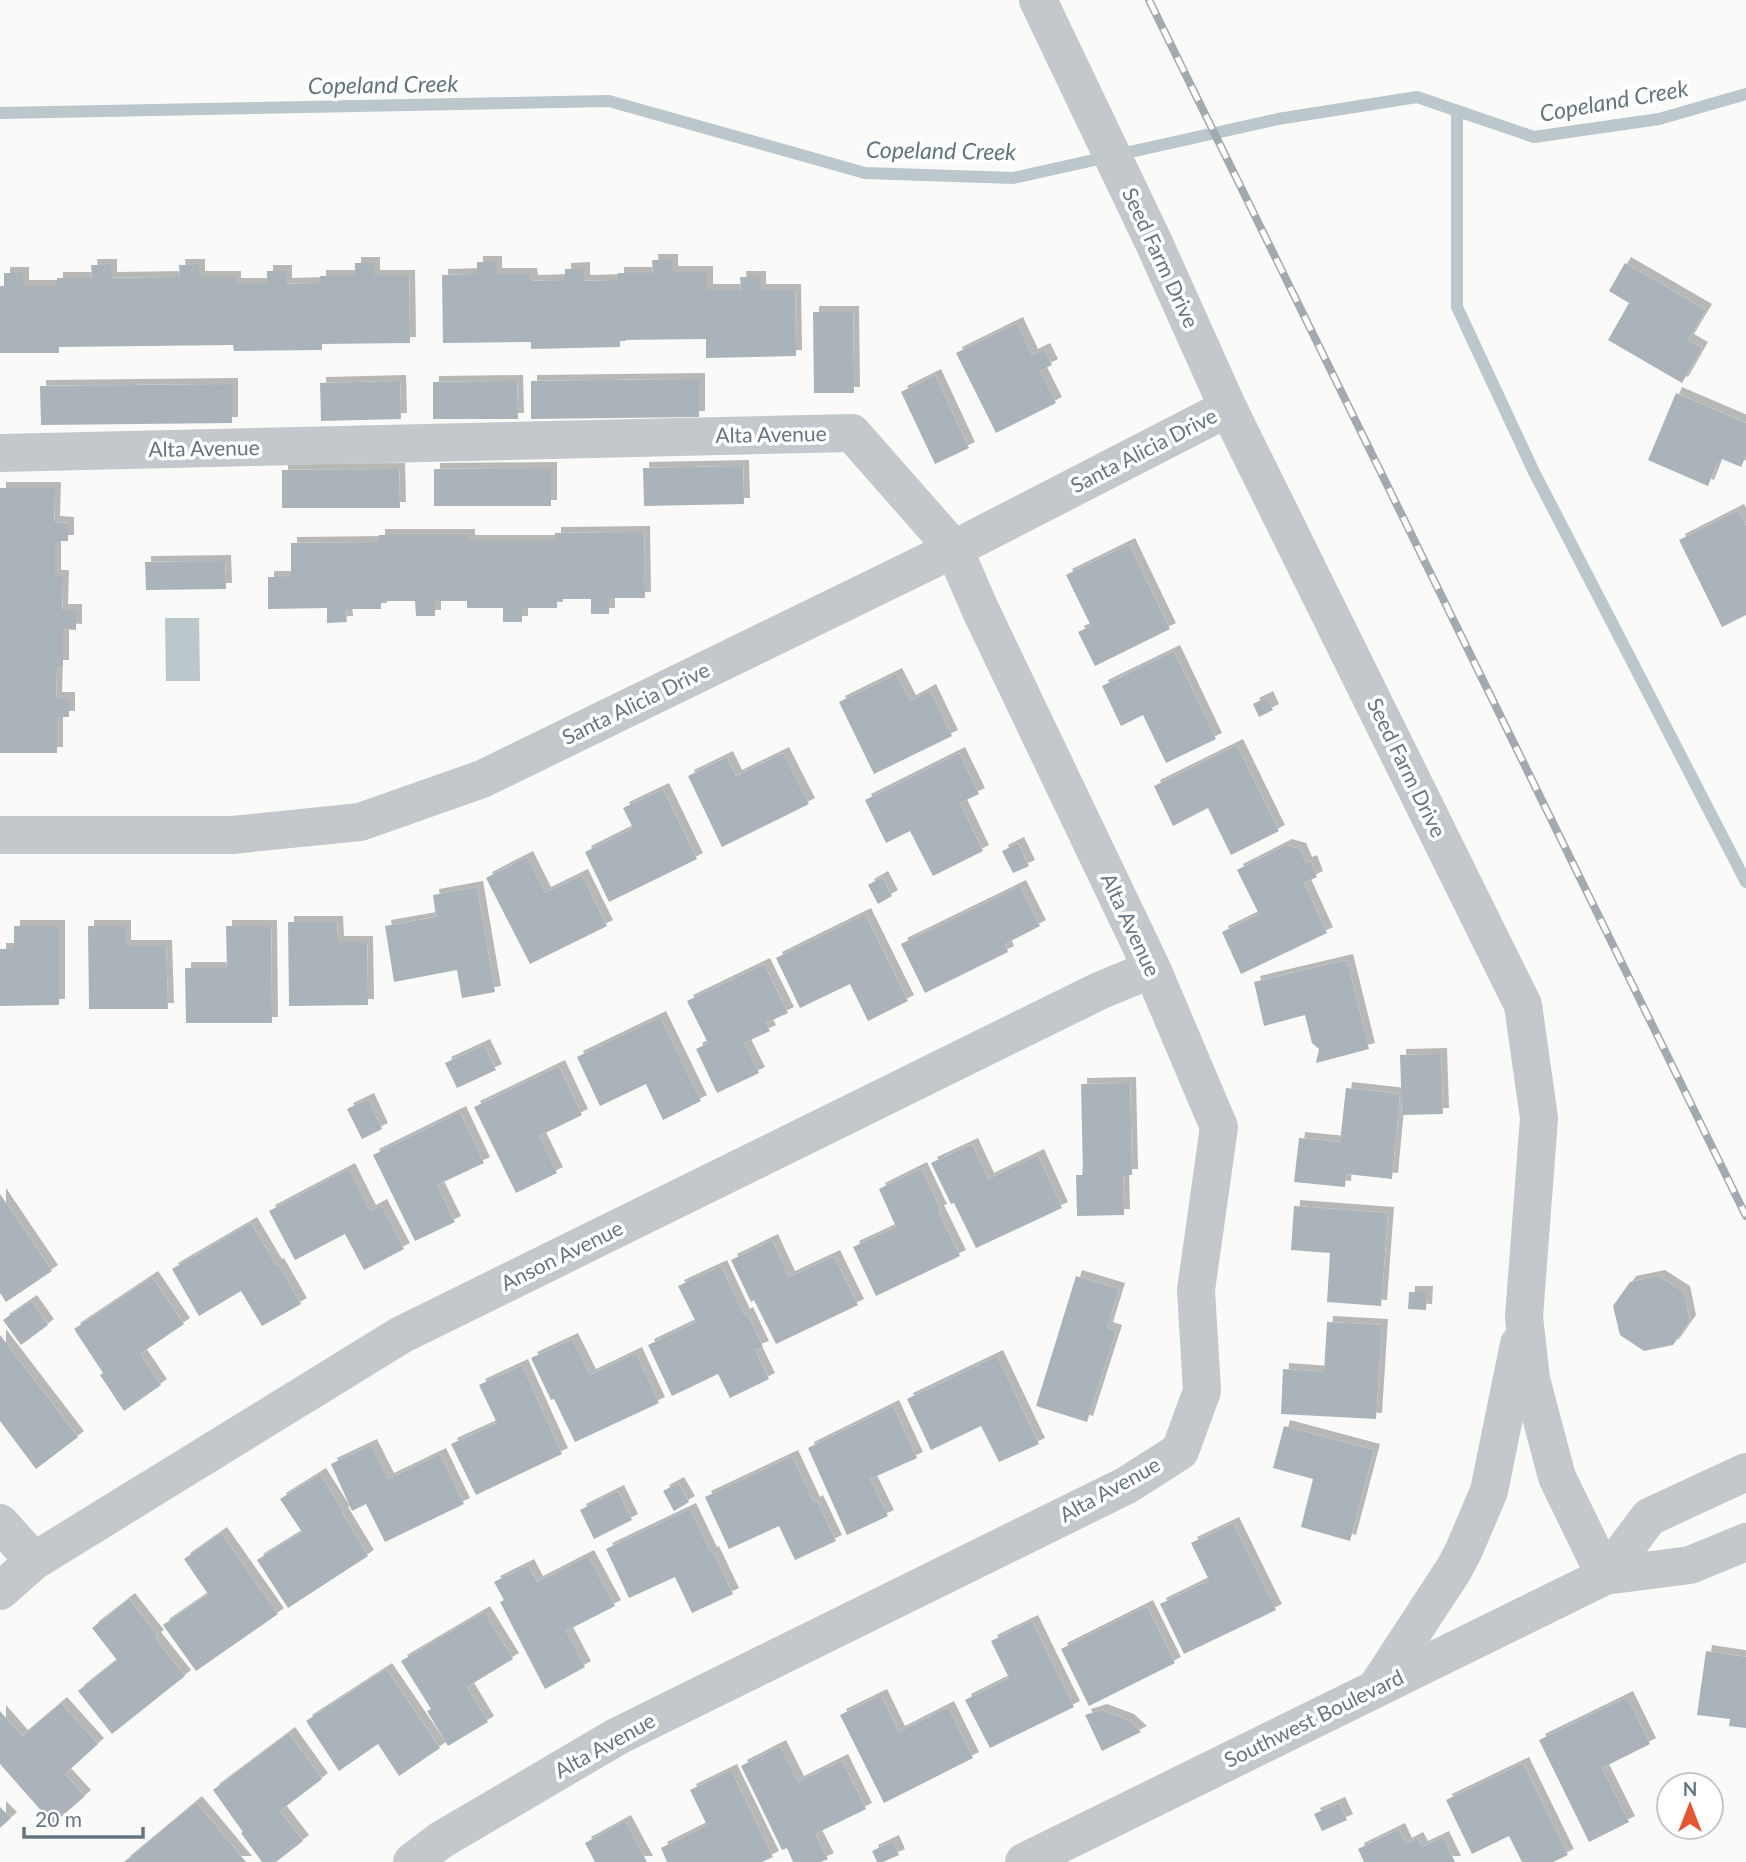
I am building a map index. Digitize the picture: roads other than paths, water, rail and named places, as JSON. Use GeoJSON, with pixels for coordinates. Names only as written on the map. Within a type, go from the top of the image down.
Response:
{"type":"FeatureCollection","features":[{"type":"Feature","properties":{"kind":"street","name":"Seed Farm Drive"},"geometry":{"type":"LineString","coordinates":[[1038,0],[1138,209],[1228,408],[1523,1005],[1539,1118],[1524,1318],[1531,1379],[1557,1478],[1605,1576]]}},
{"type":"Feature","properties":{"kind":"street","name":"Santa Alicia Drive"},"geometry":{"type":"LineString","coordinates":[[0,835],[232,835],[360,822],[482,779],[954,549],[1228,408]]}},
{"type":"Feature","properties":{"kind":"street","name":"Alta Avenue"},"geometry":{"type":"LineString","coordinates":[[0,453],[852,433],[954,549],[1152,969],[1219,1127],[1196,1290],[1202,1391],[1180,1451],[1127,1485],[618,1736],[441,1840],[412,1862]]}},
{"type":"Feature","properties":{"kind":"street","name":"Anson Avenue"},"geometry":{"type":"LineString","coordinates":[[0,1591],[34,1561],[401,1335],[1099,991],[1152,969]]}},
{"type":"Feature","properties":{"kind":"street"},"geometry":{"type":"LineString","coordinates":[[1375,1689],[1454,1569],[1489,1492],[1524,1318]]}},
{"type":"Feature","properties":{"kind":"street","name":"Southwest Boulevard"},"geometry":{"type":"LineString","coordinates":[[1605,1576],[1649,1517],[1746,1472]]}},
{"type":"Feature","properties":{"kind":"street"},"geometry":{"type":"LineString","coordinates":[[0,1523],[34,1561]]}},
{"type":"Feature","properties":{"kind":"street","name":"Southwest Boulevard"},"geometry":{"type":"LineString","coordinates":[[1024,1862],[1605,1576],[1690,1565],[1746,1542]]}},
{"type":"Feature","properties":{"kind":"waterway","name":"Copeland Creek"},"geometry":{"type":"LineString","coordinates":[[0,113],[609,101],[865,173],[1013,178],[1278,119],[1417,97],[1534,137],[1659,119],[1746,94]]}},
{"type":"Feature","properties":{"kind":"waterway"},"geometry":{"type":"LineString","coordinates":[[1457,111],[1457,307],[1534,472],[1746,882]]}},
{"type":"Feature","properties":{"kind":"railway"},"geometry":{"type":"LineString","coordinates":[[1149,0],[1746,1216]]}}]}
